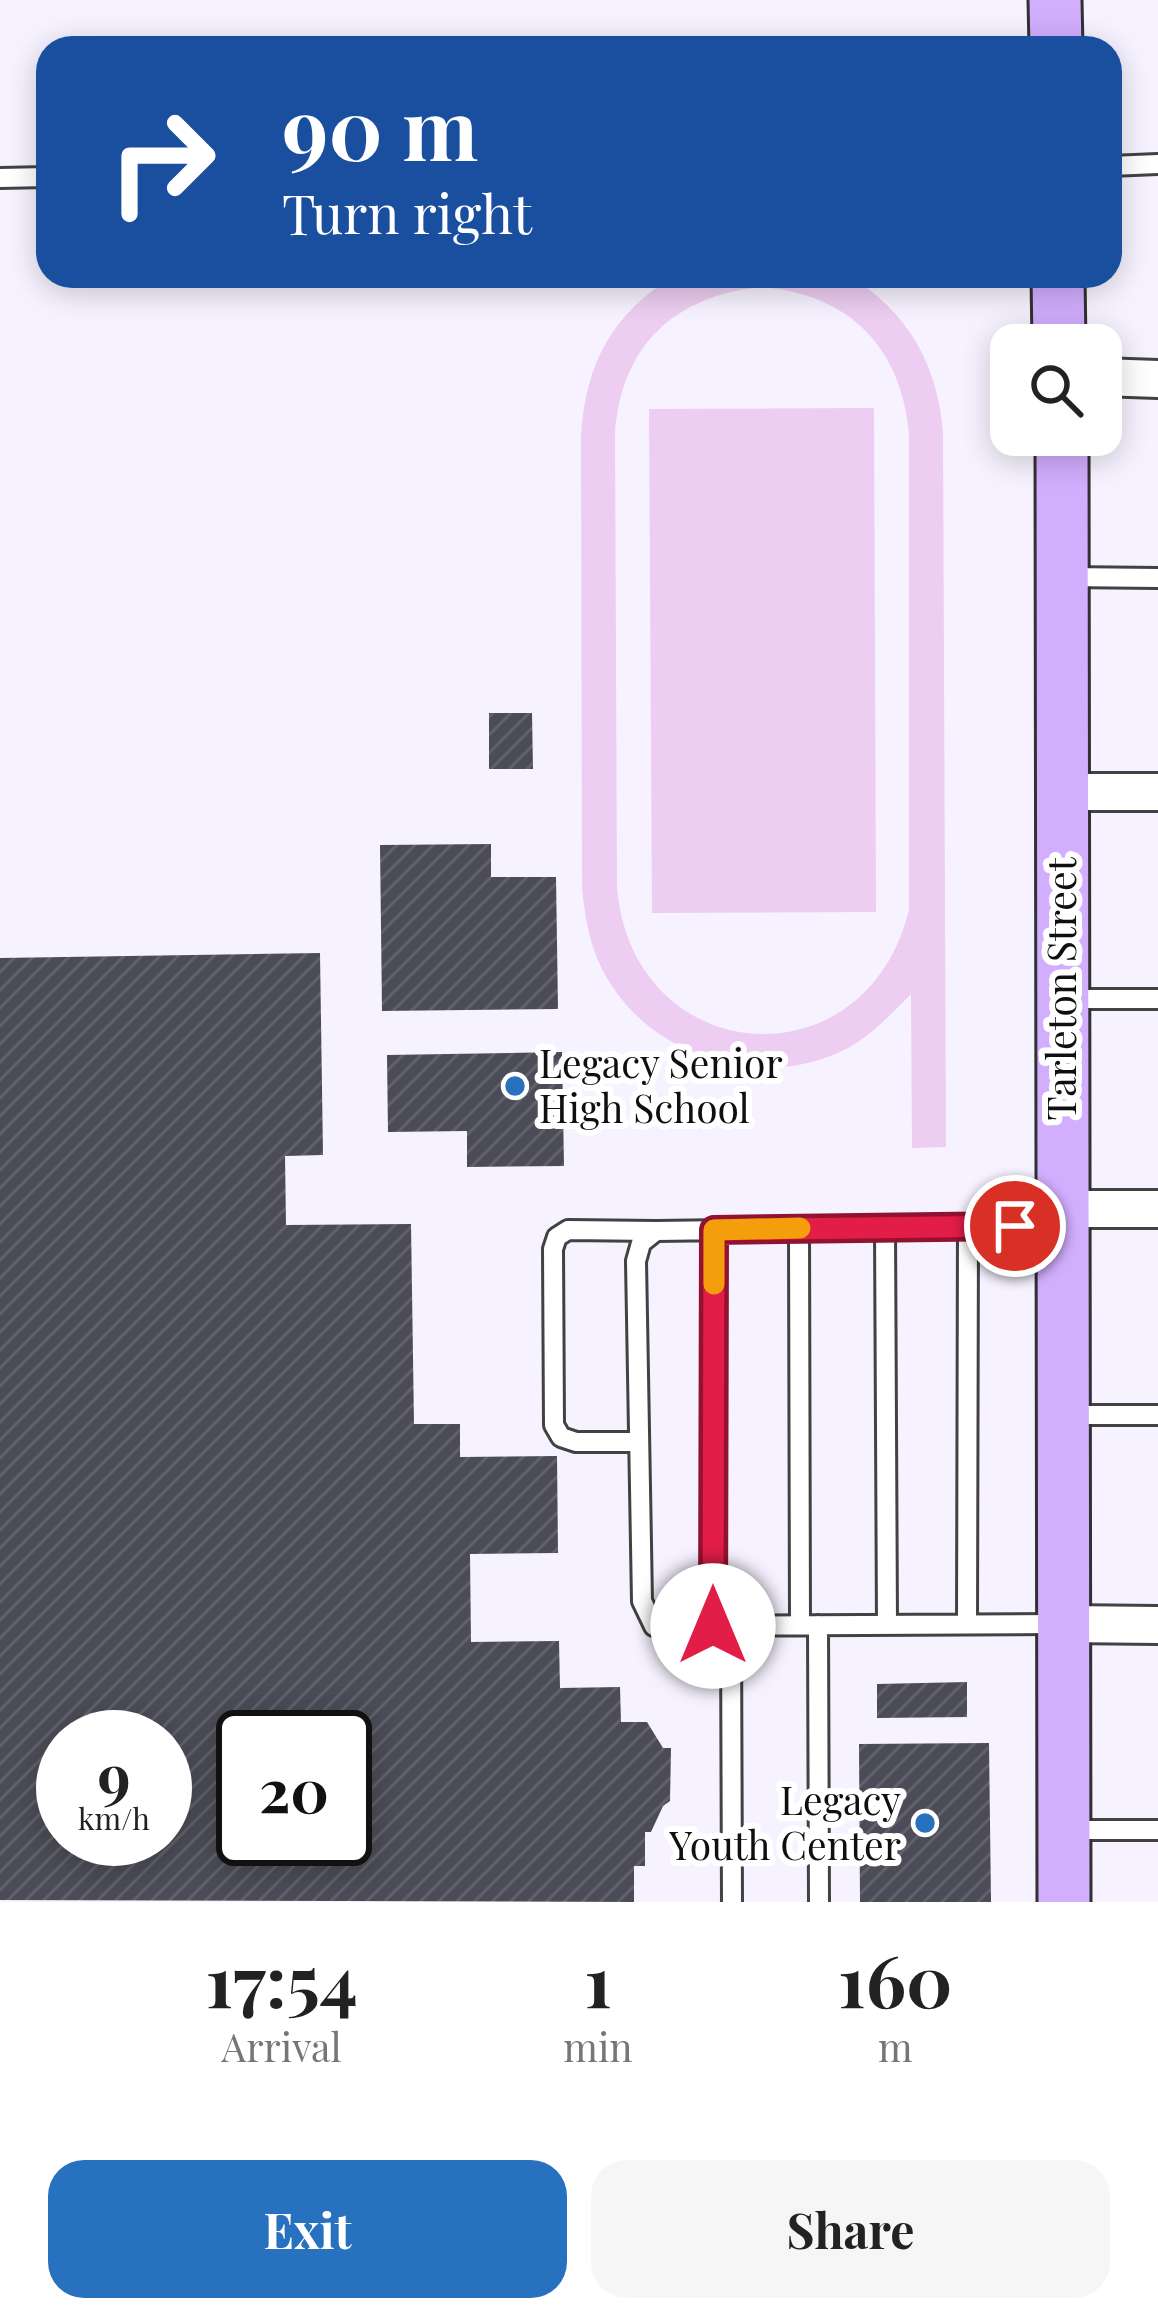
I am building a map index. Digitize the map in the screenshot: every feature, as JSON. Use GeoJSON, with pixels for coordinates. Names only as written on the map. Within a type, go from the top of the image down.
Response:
{"type":"FeatureCollection","features":[{"type":"Feature","properties":{"kind":"street"},"geometry":{"type":"LineString","coordinates":[[1055,0],[1056,36]]}},
{"type":"Feature","properties":{"kind":"street"},"geometry":{"type":"LineString","coordinates":[[1058,288],[1059,324]]}},
{"type":"Feature","properties":{"kind":"street"},"geometry":{"type":"LineString","coordinates":[[1122,378],[1158,379]]}},
{"type":"Feature","properties":{"kind":"street","name":"Tarleton Street"},"geometry":{"type":"LineString","coordinates":[[1062,456],[1064,1902]]}},
{"type":"Feature","properties":{"kind":"street"},"geometry":{"type":"LineString","coordinates":[[1061,792],[1158,792]]}},
{"type":"Feature","properties":{"kind":"street"},"geometry":{"type":"LineString","coordinates":[[1062,1217],[1158,1209]]}},
{"type":"Feature","properties":{"kind":"street"},"geometry":{"type":"LineString","coordinates":[[1064,1624],[1158,1625]]}},
{"type":"Feature","properties":{"kind":"lane"},"geometry":{"type":"LineString","coordinates":[[1122,166],[1158,164]]}},
{"type":"Feature","properties":{"kind":"lane"},"geometry":{"type":"LineString","coordinates":[[0,178],[36,177]]}},
{"type":"Feature","properties":{"kind":"lane"},"geometry":{"type":"LineString","coordinates":[[1062,577],[1158,578]]}},
{"type":"Feature","properties":{"kind":"lane"},"geometry":{"type":"LineString","coordinates":[[1062,999],[1158,999]]}},
{"type":"Feature","properties":{"kind":"lane"},"geometry":{"type":"LineString","coordinates":[[639,1442],[576,1442],[561,1437],[554,1425],[553,1249],[557,1237],[568,1230],[968,1226],[1062,1217]]}},
{"type":"Feature","properties":{"kind":"lane"},"geometry":{"type":"LineString","coordinates":[[968,1226],[968,1624]]}},
{"type":"Feature","properties":{"kind":"lane"},"geometry":{"type":"LineString","coordinates":[[885,1227],[886,1625]]}},
{"type":"Feature","properties":{"kind":"lane"},"geometry":{"type":"LineString","coordinates":[[799,1228],[819,1902]]}},
{"type":"Feature","properties":{"kind":"lane"},"geometry":{"type":"LineString","coordinates":[[714,1230],[733,1902]]}},
{"type":"Feature","properties":{"kind":"lane"},"geometry":{"type":"LineString","coordinates":[[656,1231],[641,1243],[636,1261],[642,1601],[654,1626],[1064,1624]]}},
{"type":"Feature","properties":{"kind":"lane"},"geometry":{"type":"LineString","coordinates":[[1064,1415],[1158,1415]]}},
{"type":"Feature","properties":{"kind":"lane"},"geometry":{"type":"LineString","coordinates":[[1064,1830],[1158,1830]]}},
{"type":"Feature","properties":{"kind":"shaded area"},"geometry":{"type":"Polygon","coordinates":[[[656,288],[755,288],[702,301],[658,331],[628,375],[615,434],[617,888],[632,948],[663,993],[705,1021],[752,1034],[801,1029],[847,1007],[884,968],[909,910],[909,433],[904,402],[882,350],[865,330],[820,301],[767,288],[867,288],[903,323],[927,363],[943,433],[946,1147],[912,1148],[911,994],[848,1048],[814,1061],[744,1066],[709,1058],[647,1025],[622,999],[594,949],[582,888],[581,435],[596,363],[634,307],[656,288]]]}},
{"type":"Feature","properties":{"kind":"shaded area"},"geometry":{"type":"Polygon","coordinates":[[[874,408],[876,912],[652,913],[649,409],[874,408]]]}},
{"type":"Feature","properties":{"kind":"building"},"geometry":{"type":"Polygon","coordinates":[[[489,713],[532,713],[533,769],[489,769],[489,713]]]}},
{"type":"Feature","properties":{"kind":"building"},"geometry":{"type":"Polygon","coordinates":[[[491,844],[491,877],[556,877],[558,1009],[382,1011],[380,845],[491,844]]]}},
{"type":"Feature","properties":{"kind":"building"},"geometry":{"type":"Polygon","coordinates":[[[320,953],[323,1155],[285,1156],[286,1225],[411,1224],[414,1424],[460,1424],[460,1457],[557,1456],[558,1553],[470,1554],[471,1642],[559,1641],[560,1688],[620,1687],[621,1722],[647,1722],[663,1748],[671,1748],[670,1801],[651,1832],[645,1832],[645,1866],[634,1866],[634,1902],[0,1900],[0,958],[320,953]]]}},
{"type":"Feature","properties":{"kind":"building"},"geometry":{"type":"Polygon","coordinates":[[[562,1052],[564,1166],[467,1167],[467,1131],[388,1132],[387,1055],[562,1052]]]}},
{"type":"Feature","properties":{"kind":"building"},"geometry":{"type":"Polygon","coordinates":[[[967,1682],[967,1717],[877,1718],[877,1684],[967,1682]]]}},
{"type":"Feature","properties":{"kind":"building","name":"Legacy Youth Center"},"geometry":{"type":"Polygon","coordinates":[[[989,1743],[991,1902],[860,1902],[859,1744],[989,1743]]]}},
{"type":"Feature","properties":{"kind":"slow traffic"},"geometry":{"type":"LineString","coordinates":[[714,1284],[714,1230],[800,1228]]}},
{"type":"Feature","properties":{"kind":"place","name":"Legacy Senior High School"},"geometry":{"type":"Point","coordinates":[515,1086]}},
{"type":"Feature","properties":{"kind":"place","name":"Legacy Youth Center"},"geometry":{"type":"Point","coordinates":[925,1823]}},
{"type":"Feature","properties":{"kind":"route"},"geometry":{"type":"LineString","coordinates":[[713,1626],[714,1230],[1015,1226]]}}]}
